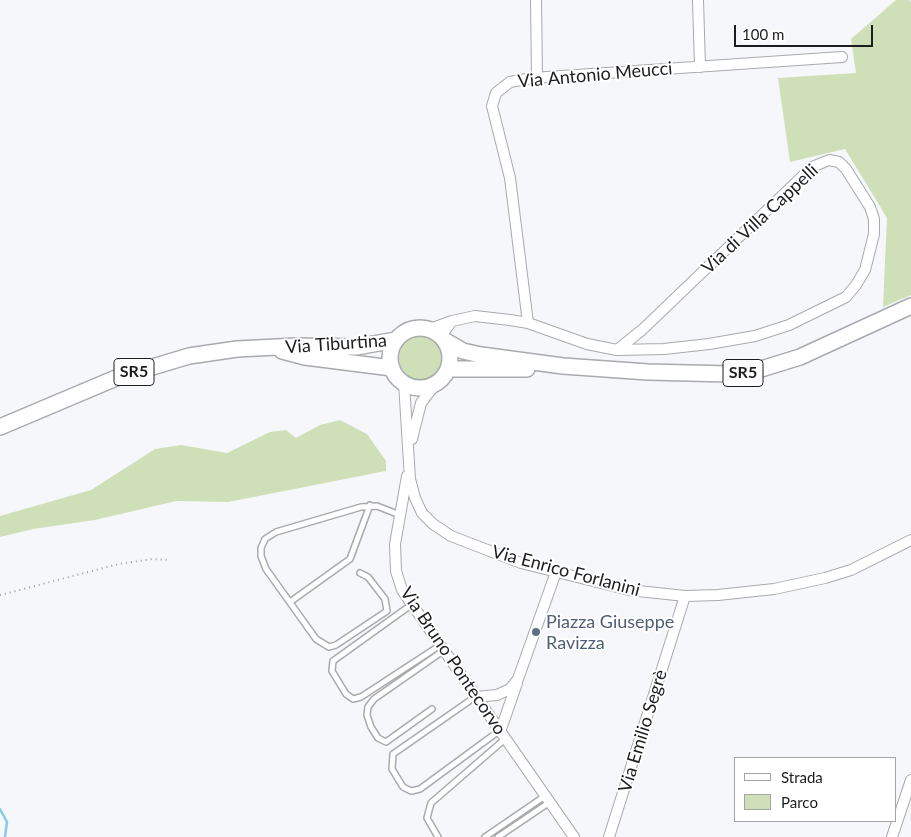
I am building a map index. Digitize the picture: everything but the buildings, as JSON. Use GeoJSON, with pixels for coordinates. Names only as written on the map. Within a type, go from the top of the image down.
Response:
{"type":"FeatureCollection","features":[{"type":"Feature","properties":{"kind":"main road","name":"SR5"},"geometry":{"type":"LineString","coordinates":[[439,335],[459,349],[474,354],[563,366],[703,375],[748,372],[820,349],[911,306]]}},
{"type":"Feature","properties":{"kind":"main road","name":"Via Tiburtina"},"geometry":{"type":"LineString","coordinates":[[0,426],[116,378],[154,365],[222,351],[298,346],[362,346],[396,340],[411,329],[439,335]]}},
{"type":"Feature","properties":{"kind":"main road"},"geometry":{"type":"LineString","coordinates":[[404,383],[421,388],[437,382],[448,369],[450,354],[439,335]]}},
{"type":"Feature","properties":{"kind":"main road","name":"Via Tiburtina"},"geometry":{"type":"LineString","coordinates":[[396,340],[390,359],[392,368],[404,383]]}},
{"type":"Feature","properties":{"kind":"main road","name":"Via Tiburtina"},"geometry":{"type":"LineString","coordinates":[[276,348],[305,357],[392,368]]}},
{"type":"Feature","properties":{"kind":"main road","name":"SR5"},"geometry":{"type":"LineString","coordinates":[[448,369],[521,369],[563,366]]}},
{"type":"Feature","properties":{"kind":"street"},"geometry":{"type":"LineString","coordinates":[[536,0],[537,77]]}},
{"type":"Feature","properties":{"kind":"street"},"geometry":{"type":"LineString","coordinates":[[698,0],[700,66]]}},
{"type":"Feature","properties":{"kind":"street","name":"Via Antonio Meucci"},"geometry":{"type":"LineString","coordinates":[[528,323],[510,178],[492,106],[496,93],[504,86],[510,82],[537,77],[842,57]]}},
{"type":"Feature","properties":{"kind":"street","name":"Via di Villa Cappelli"},"geometry":{"type":"LineString","coordinates":[[829,160],[839,162],[846,169],[870,207],[875,224],[865,270],[846,297],[789,325],[755,336],[684,348],[617,350],[642,330],[812,167],[829,160]]}},
{"type":"Feature","properties":{"kind":"street"},"geometry":{"type":"LineString","coordinates":[[439,335],[452,321],[484,317],[528,323],[566,338],[617,350]]}},
{"type":"Feature","properties":{"kind":"street","name":"Via Bruno Pontecorvo"},"geometry":{"type":"LineString","coordinates":[[437,382],[429,390],[420,406],[413,432],[396,544],[396,572],[402,590],[411,605],[574,837]]}},
{"type":"Feature","properties":{"kind":"street","name":"Via Bruno Pontecorvo"},"geometry":{"type":"LineString","coordinates":[[404,383],[409,465]]}},
{"type":"Feature","properties":{"kind":"street","name":"Via Enrico Forlanini"},"geometry":{"type":"LineString","coordinates":[[409,465],[415,498],[422,513],[433,524],[451,536],[492,553],[556,572],[629,590],[685,596],[758,591],[813,581],[852,570],[911,540]]}},
{"type":"Feature","properties":{"kind":"street"},"geometry":{"type":"LineString","coordinates":[[502,734],[518,679],[556,572]]}},
{"type":"Feature","properties":{"kind":"street","name":"Via Emilio Segrè"},"geometry":{"type":"LineString","coordinates":[[609,837],[685,596]]}},
{"type":"Feature","properties":{"kind":"street"},"geometry":{"type":"LineString","coordinates":[[476,697],[497,695],[510,689],[518,679]]}},
{"type":"Feature","properties":{"kind":"street"},"geometry":{"type":"LineString","coordinates":[[892,837],[911,780]]}},
{"type":"Feature","properties":{"kind":"lane"},"geometry":{"type":"LineString","coordinates":[[360,573],[368,577],[385,599],[387,611],[336,645],[329,647],[319,642],[264,564],[260,552],[263,541],[276,532],[370,505],[401,515]]}},
{"type":"Feature","properties":{"kind":"lane"},"geometry":{"type":"LineString","coordinates":[[290,602],[350,560],[370,505]]}},
{"type":"Feature","properties":{"kind":"lane"},"geometry":{"type":"LineString","coordinates":[[411,605],[333,661],[331,667],[334,675],[346,694],[350,698],[359,698],[441,648]]}},
{"type":"Feature","properties":{"kind":"lane"},"geometry":{"type":"LineString","coordinates":[[432,709],[386,742],[378,738],[370,727],[367,716],[368,708],[374,699],[441,648]]}},
{"type":"Feature","properties":{"kind":"lane"},"geometry":{"type":"LineString","coordinates":[[476,697],[393,754],[392,769],[403,787],[411,791],[420,789],[502,734]]}},
{"type":"Feature","properties":{"kind":"lane"},"geometry":{"type":"LineString","coordinates":[[438,837],[428,821],[430,806],[502,734]]}},
{"type":"Feature","properties":{"kind":"lane"},"geometry":{"type":"LineString","coordinates":[[485,837],[547,798]]}},
{"type":"Feature","properties":{"kind":"lane"},"geometry":{"type":"LineString","coordinates":[[498,837],[547,798]]}},
{"type":"Feature","properties":{"kind":"path"},"geometry":{"type":"LineString","coordinates":[[0,595],[119,564],[153,559],[170,560]]}},
{"type":"Feature","properties":{"kind":"green space"},"geometry":{"type":"Polygon","coordinates":[[[896,0],[910,0],[911,3],[911,295],[883,307],[887,218],[845,149],[790,162],[778,78],[856,73],[851,39],[896,0]]]}},
{"type":"Feature","properties":{"kind":"green space"},"geometry":{"type":"Polygon","coordinates":[[[421,336],[433,340],[439,346],[443,358],[439,370],[433,376],[421,380],[409,376],[403,370],[399,358],[403,346],[409,340],[421,336]]]}},
{"type":"Feature","properties":{"kind":"green space"},"geometry":{"type":"Polygon","coordinates":[[[340,420],[367,434],[386,461],[386,471],[228,502],[176,501],[95,520],[33,529],[0,537],[0,516],[91,490],[155,449],[181,445],[227,453],[270,432],[286,430],[296,438],[320,425],[340,420]]]}},
{"type":"Feature","properties":{"kind":"waterway"},"geometry":{"type":"LineString","coordinates":[[0,809],[7,822],[5,837]]}},
{"type":"Feature","properties":{"kind":"place","name":"Piazza Giuseppe Ravizza"},"geometry":{"type":"Point","coordinates":[536,632]}}]}
